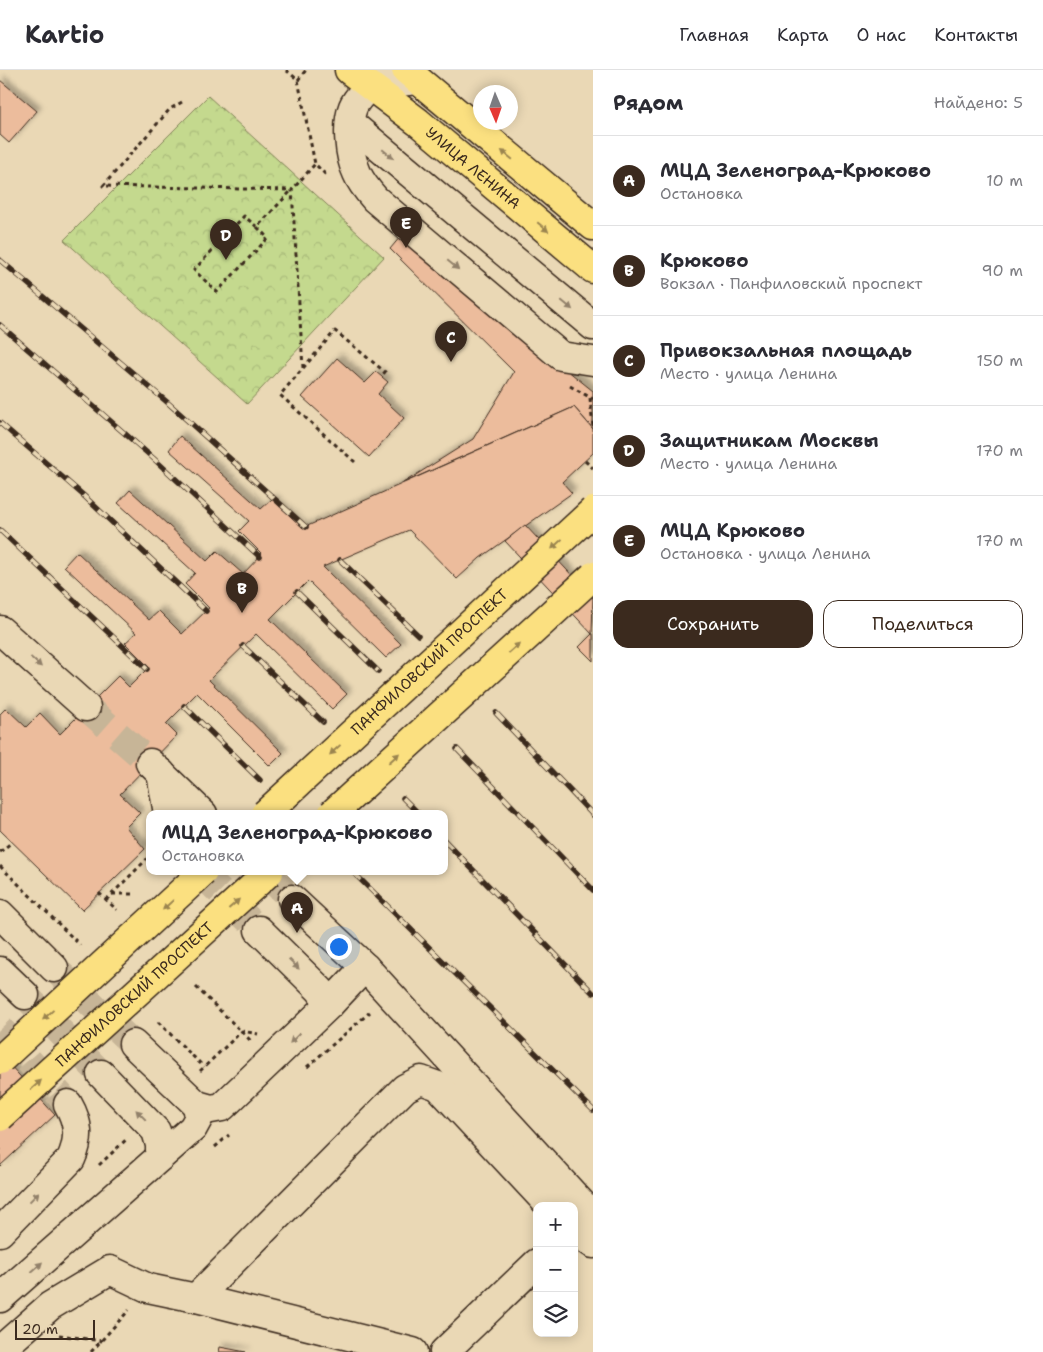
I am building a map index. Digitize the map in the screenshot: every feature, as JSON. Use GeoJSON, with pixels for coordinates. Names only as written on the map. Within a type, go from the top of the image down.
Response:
{"type":"FeatureCollection","features":[{"type":"Feature","properties":{"kind":"main road"},"geometry":{"type":"LineString","coordinates":[[417,73],[593,226]]}},
{"type":"Feature","properties":{"kind":"main road","name":"УЛИЦА ЛЕНИНА"},"geometry":{"type":"LineString","coordinates":[[360,78],[418,122],[593,269]]}},
{"type":"Feature","properties":{"kind":"main road","name":"ПАНФИЛОВСКИЙ ПРОСПЕКТ"},"geometry":{"type":"LineString","coordinates":[[269,810],[593,511]]}},
{"type":"Feature","properties":{"kind":"main road"},"geometry":{"type":"LineString","coordinates":[[336,810],[593,576]]}},
{"type":"Feature","properties":{"kind":"main road"},"geometry":{"type":"LineString","coordinates":[[0,1060],[200,875]]}},
{"type":"Feature","properties":{"kind":"main road","name":"ПАНФИЛОВСКИЙ ПРОСПЕКТ"},"geometry":{"type":"LineString","coordinates":[[0,1118],[266,875]]}},
{"type":"Feature","properties":{"kind":"street"},"geometry":{"type":"LineString","coordinates":[[418,122],[415,100],[417,73],[360,78],[350,122],[351,151],[356,172],[375,199],[561,356],[593,361]]}},
{"type":"Feature","properties":{"kind":"street"},"geometry":{"type":"LineString","coordinates":[[350,122],[593,326]]}},
{"type":"Feature","properties":{"kind":"street"},"geometry":{"type":"LineString","coordinates":[[0,630],[86,707]]}},
{"type":"Feature","properties":{"kind":"street"},"geometry":{"type":"LineString","coordinates":[[167,810],[155,768],[199,810]]}},
{"type":"Feature","properties":{"kind":"street"},"geometry":{"type":"LineString","coordinates":[[292,899],[365,966],[593,1216]]}},
{"type":"Feature","properties":{"kind":"street"},"geometry":{"type":"LineString","coordinates":[[0,914],[54,968]]}},
{"type":"Feature","properties":{"kind":"street"},"geometry":{"type":"LineString","coordinates":[[259,930],[320,990],[330,1004]]}},
{"type":"Feature","properties":{"kind":"street"},"geometry":{"type":"LineString","coordinates":[[133,1044],[197,1105],[211,1109],[222,1107],[330,1004],[365,966]]}},
{"type":"Feature","properties":{"kind":"street"},"geometry":{"type":"LineString","coordinates":[[0,971],[25,995]]}},
{"type":"Feature","properties":{"kind":"street"},"geometry":{"type":"LineString","coordinates":[[101,1074],[156,1131],[160,1145],[160,1157]]}},
{"type":"Feature","properties":{"kind":"street"},"geometry":{"type":"LineString","coordinates":[[196,1298],[404,1088],[421,1080],[438,1086],[546,1202]]}},
{"type":"Feature","properties":{"kind":"street"},"geometry":{"type":"LineString","coordinates":[[0,1232],[71,1159],[77,1146],[78,1130],[75,1116],[68,1104]]}},
{"type":"Feature","properties":{"kind":"street"},"geometry":{"type":"LineString","coordinates":[[0,1298],[193,1128],[198,1117],[197,1105]]}},
{"type":"Feature","properties":{"kind":"street"},"geometry":{"type":"LineString","coordinates":[[578,1234],[593,1244]]}},
{"type":"Feature","properties":{"kind":"street"},"geometry":{"type":"LineString","coordinates":[[444,1352],[533,1267]]}},
{"type":"Feature","properties":{"kind":"street"},"geometry":{"type":"LineString","coordinates":[[0,1350],[50,1306],[110,1270],[148,1288],[196,1298],[413,1352]]}},
{"type":"Feature","properties":{"kind":"path"},"geometry":{"type":"LineString","coordinates":[[298,80],[306,70]]}},
{"type":"Feature","properties":{"kind":"path"},"geometry":{"type":"LineString","coordinates":[[182,102],[170,109],[103,186],[292,190]]}},
{"type":"Feature","properties":{"kind":"path"},"geometry":{"type":"LineString","coordinates":[[257,227],[315,164]]}},
{"type":"Feature","properties":{"kind":"path"},"geometry":{"type":"LineString","coordinates":[[292,190],[303,368]]}},
{"type":"Feature","properties":{"kind":"path"},"geometry":{"type":"LineString","coordinates":[[244,216],[257,227],[268,238],[217,292],[194,270],[244,216]]}},
{"type":"Feature","properties":{"kind":"path"},"geometry":{"type":"LineString","coordinates":[[355,462],[280,396],[335,330],[384,372],[381,376]]}},
{"type":"Feature","properties":{"kind":"path"},"geometry":{"type":"LineString","coordinates":[[590,397],[593,428]]}},
{"type":"Feature","properties":{"kind":"path"},"geometry":{"type":"LineString","coordinates":[[585,461],[593,468]]}},
{"type":"Feature","properties":{"kind":"path"},"geometry":{"type":"LineString","coordinates":[[0,852],[12,842]]}},
{"type":"Feature","properties":{"kind":"path"},"geometry":{"type":"LineString","coordinates":[[106,900],[146,860]]}},
{"type":"Feature","properties":{"kind":"path"},"geometry":{"type":"LineString","coordinates":[[0,866],[80,945]]}},
{"type":"Feature","properties":{"kind":"path"},"geometry":{"type":"LineString","coordinates":[[100,893],[117,910]]}},
{"type":"Feature","properties":{"kind":"path"},"geometry":{"type":"LineString","coordinates":[[112,894],[135,894]]}},
{"type":"Feature","properties":{"kind":"path"},"geometry":{"type":"LineString","coordinates":[[158,1022],[204,1067]]}},
{"type":"Feature","properties":{"kind":"path"},"geometry":{"type":"LineString","coordinates":[[55,1334],[102,1340]]}},
{"type":"Feature","properties":{"kind":"green space"},"geometry":{"type":"Polygon","coordinates":[[[208,96],[384,257],[247,404],[64,240],[208,96]]]}},
{"type":"Feature","properties":{"kind":"building"},"geometry":{"type":"Polygon","coordinates":[[[0,80],[37,111],[9,143],[0,135],[0,80]]]}},
{"type":"Feature","properties":{"kind":"building"},"geometry":{"type":"Polygon","coordinates":[[[401,236],[593,391],[593,429],[574,407],[403,483],[473,439],[514,372],[390,249],[401,236]]]}},
{"type":"Feature","properties":{"kind":"building"},"geometry":{"type":"Polygon","coordinates":[[[337,358],[365,383],[376,372],[388,382],[378,394],[404,418],[369,457],[302,397],[337,358]]]}},
{"type":"Feature","properties":{"kind":"building"},"geometry":{"type":"Polygon","coordinates":[[[574,407],[593,429],[593,453],[562,482],[572,493],[480,558],[457,579],[409,530],[323,567],[401,644],[386,658],[308,581],[270,619],[347,694],[332,709],[256,634],[209,680],[283,753],[270,766],[197,693],[166,724],[177,735],[120,794],[140,813],[126,827],[145,849],[82,910],[0,830],[0,714],[6,708],[26,727],[40,713],[60,734],[118,676],[129,687],[149,667],[125,643],[136,633],[64,566],[77,552],[149,620],[159,611],[182,634],[209,608],[185,584],[195,573],[118,503],[130,490],[207,561],[217,551],[243,574],[262,554],[239,531],[249,521],[169,450],[180,436],[261,509],[272,499],[303,528],[574,407]]]}},
{"type":"Feature","properties":{"kind":"building"},"geometry":{"type":"Polygon","coordinates":[[[525,525],[593,598],[592,634],[505,541],[525,525]]]}},
{"type":"Feature","properties":{"kind":"building"},"geometry":{"type":"Polygon","coordinates":[[[593,634],[593,661],[579,647],[593,634]]]}},
{"type":"Feature","properties":{"kind":"building"},"geometry":{"type":"Polygon","coordinates":[[[0,1054],[55,1115],[0,1166],[0,1054]]]}},
{"type":"Feature","properties":{"kind":"building"},"geometry":{"type":"Polygon","coordinates":[[[220,1347],[246,1352],[219,1352],[220,1347]]]}},
{"type":"Feature","properties":{"kind":"tunnel"},"geometry":{"type":"LineString","coordinates":[[86,707],[150,763]]}},
{"type":"Feature","properties":{"kind":"tunnel"},"geometry":{"type":"LineString","coordinates":[[203,875],[259,930]]}},
{"type":"Feature","properties":{"kind":"tunnel"},"geometry":{"type":"LineString","coordinates":[[267,875],[292,899]]}},
{"type":"Feature","properties":{"kind":"tunnel"},"geometry":{"type":"LineString","coordinates":[[54,968],[133,1044]]}},
{"type":"Feature","properties":{"kind":"tunnel"},"geometry":{"type":"LineString","coordinates":[[25,995],[101,1074]]}},
{"type":"Feature","properties":{"kind":"tunnel"},"geometry":{"type":"LineString","coordinates":[[0,1029],[68,1104]]}},
{"type":"Feature","properties":{"kind":"railway"},"geometry":{"type":"LineString","coordinates":[[0,260],[167,402],[306,527]]}},
{"type":"Feature","properties":{"kind":"railway"},"geometry":{"type":"LineString","coordinates":[[0,325],[153,458],[260,557]]}},
{"type":"Feature","properties":{"kind":"railway"},"geometry":{"type":"LineString","coordinates":[[0,423],[83,495],[206,611]]}},
{"type":"Feature","properties":{"kind":"railway"},"geometry":{"type":"LineString","coordinates":[[0,530],[147,669]]}},
{"type":"Feature","properties":{"kind":"railway"},"geometry":{"type":"LineString","coordinates":[[340,560],[418,635]]}},
{"type":"Feature","properties":{"kind":"railway"},"geometry":{"type":"LineString","coordinates":[[297,592],[378,671]]}},
{"type":"Feature","properties":{"kind":"railway"},"geometry":{"type":"LineString","coordinates":[[243,646],[323,722]]}},
{"type":"Feature","properties":{"kind":"railway"},"geometry":{"type":"LineString","coordinates":[[184,706],[260,780]]}},
{"type":"Feature","properties":{"kind":"railway"},"geometry":{"type":"LineString","coordinates":[[496,713],[593,815]]}},
{"type":"Feature","properties":{"kind":"railway"},"geometry":{"type":"LineString","coordinates":[[457,749],[593,890]]}},
{"type":"Feature","properties":{"kind":"railway"},"geometry":{"type":"LineString","coordinates":[[403,798],[415,810]]}},
{"type":"Feature","properties":{"kind":"railway"},"geometry":{"type":"LineString","coordinates":[[448,844],[593,993]]}},
{"type":"Feature","properties":{"kind":"railway"},"geometry":{"type":"LineString","coordinates":[[356,875],[593,1110]]}},
{"type":"Feature","properties":{"kind":"place","name":"МЦД Крюково"},"geometry":{"type":"Point","coordinates":[406,248]}},
{"type":"Feature","properties":{"kind":"place","name":"Защитникам Москвы"},"geometry":{"type":"Point","coordinates":[226,260]}},
{"type":"Feature","properties":{"kind":"place","name":"Привокзальная площадь"},"geometry":{"type":"Point","coordinates":[451,362]}},
{"type":"Feature","properties":{"kind":"place","name":"Крюково"},"geometry":{"type":"Point","coordinates":[242,613]}},
{"type":"Feature","properties":{"kind":"place","name":"МЦД Зеленоград-Крюково"},"geometry":{"type":"Point","coordinates":[297,933]}}]}
